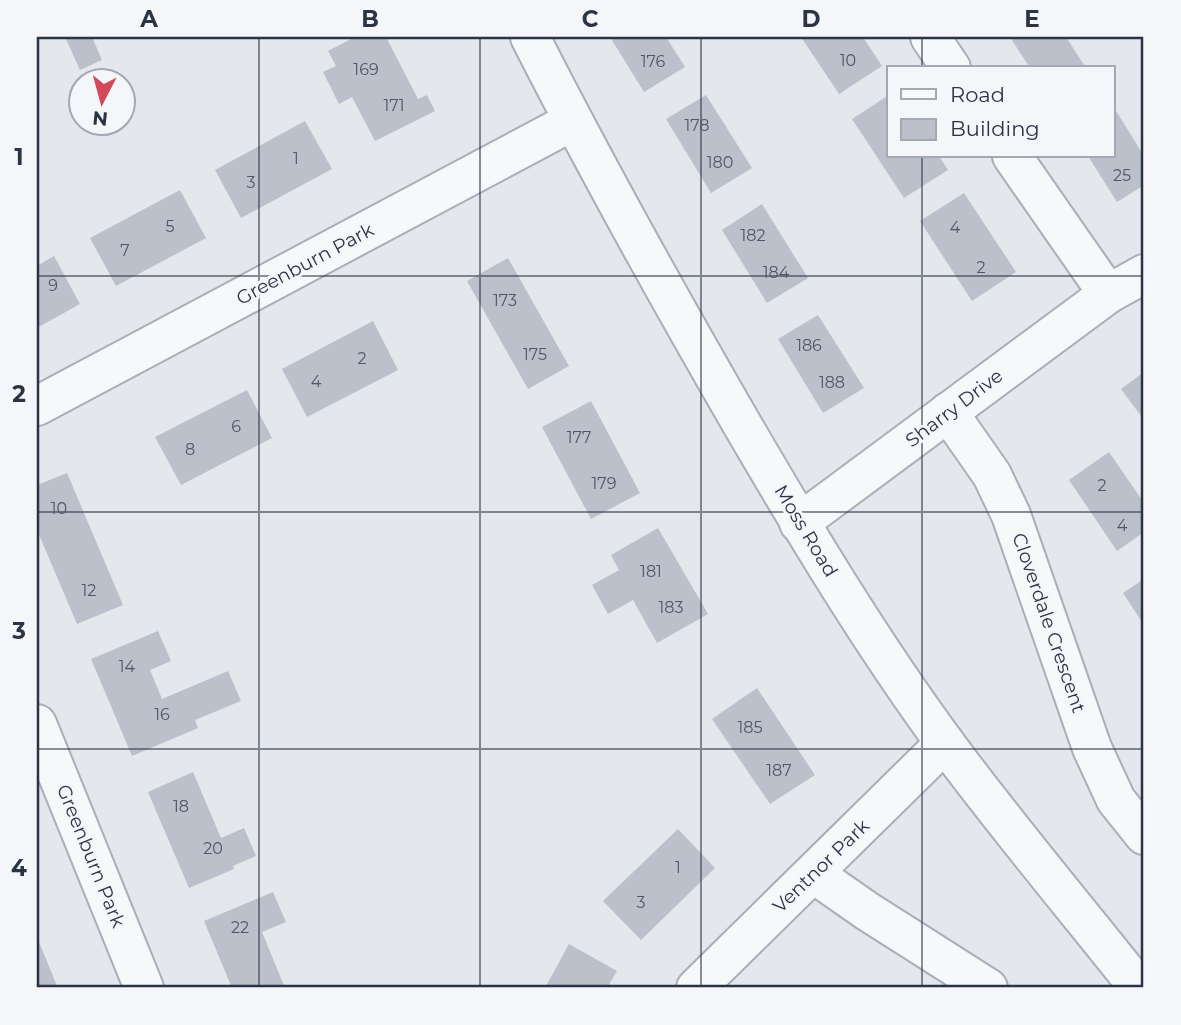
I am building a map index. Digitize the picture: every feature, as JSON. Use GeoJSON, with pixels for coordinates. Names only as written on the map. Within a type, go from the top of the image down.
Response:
{"type":"FeatureCollection","features":[{"type":"Feature","properties":{"kind":"street","name":"Moss Road"},"geometry":{"type":"LineString","coordinates":[[530,37],[682,322],[799,523],[872,638],[945,743],[1139,988]]}},
{"type":"Feature","properties":{"kind":"street"},"geometry":{"type":"LineString","coordinates":[[930,37],[950,66]]}},
{"type":"Feature","properties":{"kind":"street","name":"Greenburn Park"},"geometry":{"type":"LineString","coordinates":[[37,406],[573,121]]}},
{"type":"Feature","properties":{"kind":"street"},"geometry":{"type":"LineString","coordinates":[[1013,158],[1108,294]]}},
{"type":"Feature","properties":{"kind":"street","name":"Sharry Drive"},"geometry":{"type":"LineString","coordinates":[[799,523],[1108,294],[1144,274]]}},
{"type":"Feature","properties":{"kind":"street","name":"Cloverdale Crescent"},"geometry":{"type":"LineString","coordinates":[[948,412],[992,475],[1011,515],[1093,748],[1116,800],[1144,835]]}},
{"type":"Feature","properties":{"kind":"street","name":"Greenburn Park"},"geometry":{"type":"LineString","coordinates":[[37,724],[144,988]]}},
{"type":"Feature","properties":{"kind":"street","name":"Ventnor Park"},"geometry":{"type":"LineString","coordinates":[[696,988],[945,743]]}},
{"type":"Feature","properties":{"kind":"street"},"geometry":{"type":"LineString","coordinates":[[814,873],[867,911],[988,988]]}},
{"type":"Feature","properties":{"kind":"building"},"geometry":{"type":"Polygon","coordinates":[[[65,37],[92,37],[102,60],[89,66],[78,66],[65,37]]]}},
{"type":"Feature","properties":{"kind":"building"},"geometry":{"type":"Polygon","coordinates":[[[355,37],[386,37],[418,99],[427,95],[435,111],[375,141],[352,97],[339,104],[323,72],[336,66],[328,51],[355,37]]]}},
{"type":"Feature","properties":{"kind":"building"},"geometry":{"type":"Polygon","coordinates":[[[610,37],[666,37],[685,67],[644,92],[610,37]]]}},
{"type":"Feature","properties":{"kind":"building"},"geometry":{"type":"Polygon","coordinates":[[[801,37],[863,37],[882,66],[839,94],[801,37]]]}},
{"type":"Feature","properties":{"kind":"building"},"geometry":{"type":"Polygon","coordinates":[[[1010,37],[1066,37],[1085,66],[1029,66],[1010,37]]]}},
{"type":"Feature","properties":{"kind":"building"},"geometry":{"type":"Polygon","coordinates":[[[706,95],[752,168],[711,193],[666,119],[706,95]]]}},
{"type":"Feature","properties":{"kind":"building"},"geometry":{"type":"Polygon","coordinates":[[[887,96],[887,158],[940,158],[948,170],[904,198],[852,119],[887,96]]]}},
{"type":"Feature","properties":{"kind":"building"},"geometry":{"type":"Polygon","coordinates":[[[1114,108],[1144,156],[1144,185],[1117,202],[1089,158],[1114,158],[1114,108]]]}},
{"type":"Feature","properties":{"kind":"building"},"geometry":{"type":"Polygon","coordinates":[[[305,121],[332,169],[241,218],[215,170],[305,121]]]}},
{"type":"Feature","properties":{"kind":"building"},"geometry":{"type":"Polygon","coordinates":[[[180,190],[206,238],[116,286],[90,238],[180,190]]]}},
{"type":"Feature","properties":{"kind":"building"},"geometry":{"type":"Polygon","coordinates":[[[964,193],[1016,272],[972,301],[920,221],[964,193]]]}},
{"type":"Feature","properties":{"kind":"building"},"geometry":{"type":"Polygon","coordinates":[[[762,204],[808,278],[767,303],[722,230],[762,204]]]}},
{"type":"Feature","properties":{"kind":"building"},"geometry":{"type":"Polygon","coordinates":[[[54,256],[80,304],[37,328],[37,266],[54,256]]]}},
{"type":"Feature","properties":{"kind":"building"},"geometry":{"type":"Polygon","coordinates":[[[508,258],[569,366],[528,389],[467,281],[508,258]]]}},
{"type":"Feature","properties":{"kind":"building"},"geometry":{"type":"Polygon","coordinates":[[[818,315],[864,388],[823,413],[778,339],[818,315]]]}},
{"type":"Feature","properties":{"kind":"building"},"geometry":{"type":"Polygon","coordinates":[[[373,321],[398,370],[307,417],[282,369],[373,321]]]}},
{"type":"Feature","properties":{"kind":"building"},"geometry":{"type":"Polygon","coordinates":[[[1144,372],[1144,420],[1121,389],[1144,372]]]}},
{"type":"Feature","properties":{"kind":"building"},"geometry":{"type":"Polygon","coordinates":[[[247,390],[272,438],[181,485],[155,437],[247,390]]]}},
{"type":"Feature","properties":{"kind":"building"},"geometry":{"type":"Polygon","coordinates":[[[591,401],[640,493],[591,519],[542,427],[591,401]]]}},
{"type":"Feature","properties":{"kind":"building"},"geometry":{"type":"Polygon","coordinates":[[[1109,452],[1144,503],[1144,532],[1117,551],[1069,480],[1109,452]]]}},
{"type":"Feature","properties":{"kind":"building"},"geometry":{"type":"Polygon","coordinates":[[[67,473],[123,605],[77,624],[37,530],[37,485],[67,473]]]}},
{"type":"Feature","properties":{"kind":"building"},"geometry":{"type":"Polygon","coordinates":[[[658,528],[708,614],[657,643],[633,600],[608,614],[592,585],[619,570],[611,555],[658,528]]]}},
{"type":"Feature","properties":{"kind":"building"},"geometry":{"type":"Polygon","coordinates":[[[1144,579],[1144,625],[1123,593],[1144,579]]]}},
{"type":"Feature","properties":{"kind":"building"},"geometry":{"type":"Polygon","coordinates":[[[158,631],[171,661],[150,670],[162,699],[228,671],[241,701],[195,720],[198,728],[132,756],[91,659],[158,631]]]}},
{"type":"Feature","properties":{"kind":"building"},"geometry":{"type":"Polygon","coordinates":[[[757,688],[815,775],[770,804],[712,719],[757,688]]]}},
{"type":"Feature","properties":{"kind":"building"},"geometry":{"type":"Polygon","coordinates":[[[193,772],[221,838],[244,828],[256,856],[233,866],[234,869],[189,888],[148,792],[193,772]]]}},
{"type":"Feature","properties":{"kind":"building"},"geometry":{"type":"Polygon","coordinates":[[[678,829],[715,868],[641,940],[603,901],[678,829]]]}},
{"type":"Feature","properties":{"kind":"building"},"geometry":{"type":"Polygon","coordinates":[[[273,892],[286,922],[262,932],[285,988],[232,988],[204,921],[273,892]]]}},
{"type":"Feature","properties":{"kind":"building"},"geometry":{"type":"Polygon","coordinates":[[[37,937],[57,986],[37,988],[37,937]]]}},
{"type":"Feature","properties":{"kind":"building"},"geometry":{"type":"Polygon","coordinates":[[[569,944],[617,971],[607,988],[545,988],[569,944]]]}}]}
